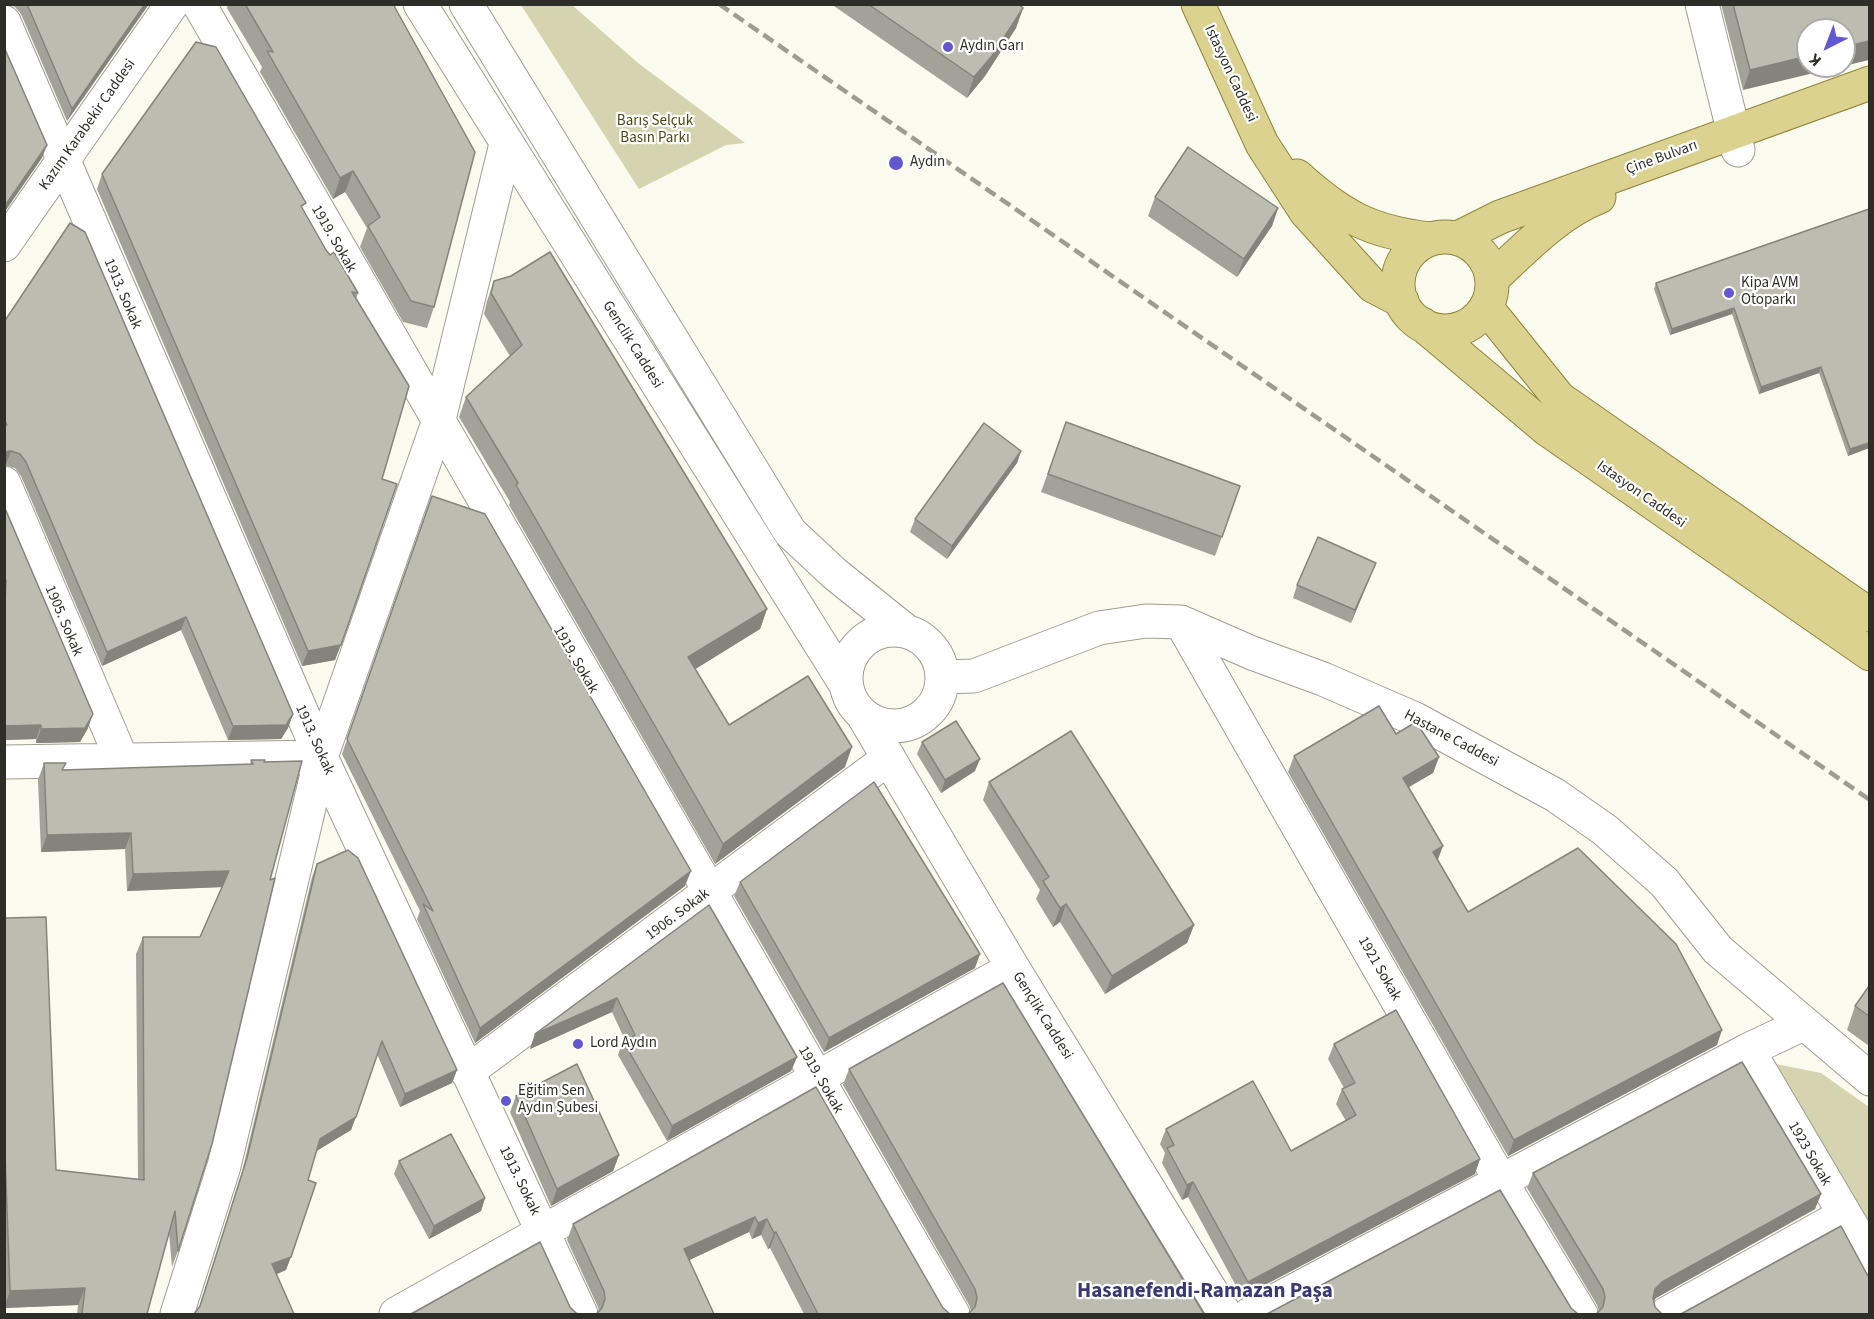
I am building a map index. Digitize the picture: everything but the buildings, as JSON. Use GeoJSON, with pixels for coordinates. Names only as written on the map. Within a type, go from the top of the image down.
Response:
{"type":"FeatureCollection","features":[{"type":"Feature","properties":{"kind":"main road","name":"Istasyon Caddesi"},"geometry":{"type":"LineString","coordinates":[[1198,4],[1262,144],[1306,212],[1373,286],[1412,313],[1548,430],[1869,654]]}},
{"type":"Feature","properties":{"kind":"main road","name":"Çine Bulvarı"},"geometry":{"type":"LineString","coordinates":[[1869,83],[1736,141],[1653,176],[1582,204],[1537,238],[1489,293],[1476,318],[1464,327],[1435,330],[1412,313],[1398,286],[1399,271],[1406,257],[1416,246],[1444,239],[1500,217],[1736,141],[1869,106]]}},
{"type":"Feature","properties":{"kind":"main road"},"geometry":{"type":"LineString","coordinates":[[1262,144],[1337,211],[1395,235],[1444,239],[1470,244],[1488,265],[1489,293],[1559,398],[1869,615]]}},
{"type":"Feature","properties":{"kind":"street","name":"Kazım Karabekir Caddesi"},"geometry":{"type":"LineString","coordinates":[[5,241],[65,159],[172,4]]}},
{"type":"Feature","properties":{"kind":"street","name":"1919. Sokak"},"geometry":{"type":"LineString","coordinates":[[200,4],[438,423],[953,1314]]}},
{"type":"Feature","properties":{"kind":"street","name":"Genclik Caddesi"},"geometry":{"type":"LineString","coordinates":[[420,4],[846,685]]}},
{"type":"Feature","properties":{"kind":"street"},"geometry":{"type":"LineString","coordinates":[[466,4],[790,532],[835,574],[906,631],[920,638],[932,648],[940,662],[942,677],[940,693],[933,707],[922,718],[908,725],[892,727],[877,723],[863,715],[853,703],[846,685],[848,665],[863,641],[880,632],[906,631]]}},
{"type":"Feature","properties":{"kind":"street"},"geometry":{"type":"LineString","coordinates":[[1702,4],[1736,141]]}},
{"type":"Feature","properties":{"kind":"street","name":"1913. Sokak"},"geometry":{"type":"LineString","coordinates":[[4,22],[65,159],[321,758],[581,1314]]}},
{"type":"Feature","properties":{"kind":"street"},"geometry":{"type":"LineString","coordinates":[[177,1314],[224,1166],[321,758],[438,423],[506,144]]}},
{"type":"Feature","properties":{"kind":"street","name":"1905. Sokak"},"geometry":{"type":"LineString","coordinates":[[4,483],[122,760]]}},
{"type":"Feature","properties":{"kind":"street","name":"Hastane Caddesi"},"geometry":{"type":"LineString","coordinates":[[942,677],[974,676],[1099,628],[1146,621],[1181,622],[1415,718],[1555,795],[1605,830],[1664,882],[1718,950],[1869,1079]]}},
{"type":"Feature","properties":{"kind":"street","name":"1921 Sokak"},"geometry":{"type":"LineString","coordinates":[[1181,622],[1502,1183],[1581,1314]]}},
{"type":"Feature","properties":{"kind":"street","name":"Gençlik Caddesi"},"geometry":{"type":"LineString","coordinates":[[863,715],[1013,968],[1225,1314]]}},
{"type":"Feature","properties":{"kind":"street"},"geometry":{"type":"LineString","coordinates":[[4,762],[321,758]]}},
{"type":"Feature","properties":{"kind":"street","name":"1906. Sokak"},"geometry":{"type":"LineString","coordinates":[[466,1072],[889,758]]}},
{"type":"Feature","properties":{"kind":"street"},"geometry":{"type":"LineString","coordinates":[[396,1314],[1013,968]]}},
{"type":"Feature","properties":{"kind":"street"},"geometry":{"type":"LineString","coordinates":[[1250,1314],[1502,1183],[1748,1050],[1803,1024]]}},
{"type":"Feature","properties":{"kind":"street","name":"1923 Sokak"},"geometry":{"type":"LineString","coordinates":[[1748,1050],[1869,1257]]}},
{"type":"Feature","properties":{"kind":"street"},"geometry":{"type":"LineString","coordinates":[[1666,1314],[1844,1215]]}},
{"type":"Feature","properties":{"kind":"green space","name":"Barış Selçuk Basın Parkı"},"geometry":{"type":"Polygon","coordinates":[[[521,5],[572,5],[638,63],[745,143],[726,145],[639,189],[521,5]]]}},
{"type":"Feature","properties":{"kind":"green space"},"geometry":{"type":"Polygon","coordinates":[[[1771,1063],[1821,1073],[1869,1107],[1869,1235],[1771,1063]]]}},
{"type":"Feature","properties":{"kind":"railway"},"geometry":{"type":"LineString","coordinates":[[719,4],[1870,800]]}},
{"type":"Feature","properties":{"kind":"place","name":"Aydın Garı"},"geometry":{"type":"Point","coordinates":[948,47]}},
{"type":"Feature","properties":{"kind":"place","name":"Aydın"},"geometry":{"type":"Point","coordinates":[896,163]}},
{"type":"Feature","properties":{"kind":"place","name":"Kipa AVM Otoparkı"},"geometry":{"type":"Point","coordinates":[1729,293]}},
{"type":"Feature","properties":{"kind":"place","name":"Lord Aydın"},"geometry":{"type":"Point","coordinates":[578,1044]}},
{"type":"Feature","properties":{"kind":"place","name":"Eğitim Sen Aydın Şubesi"},"geometry":{"type":"Point","coordinates":[506,1101]}},
{"type":"Feature","properties":{"kind":"district","name":"Hasanefendi-Ramazan Paşa"},"geometry":{"type":"Point","coordinates":[1205,1292]}}]}
